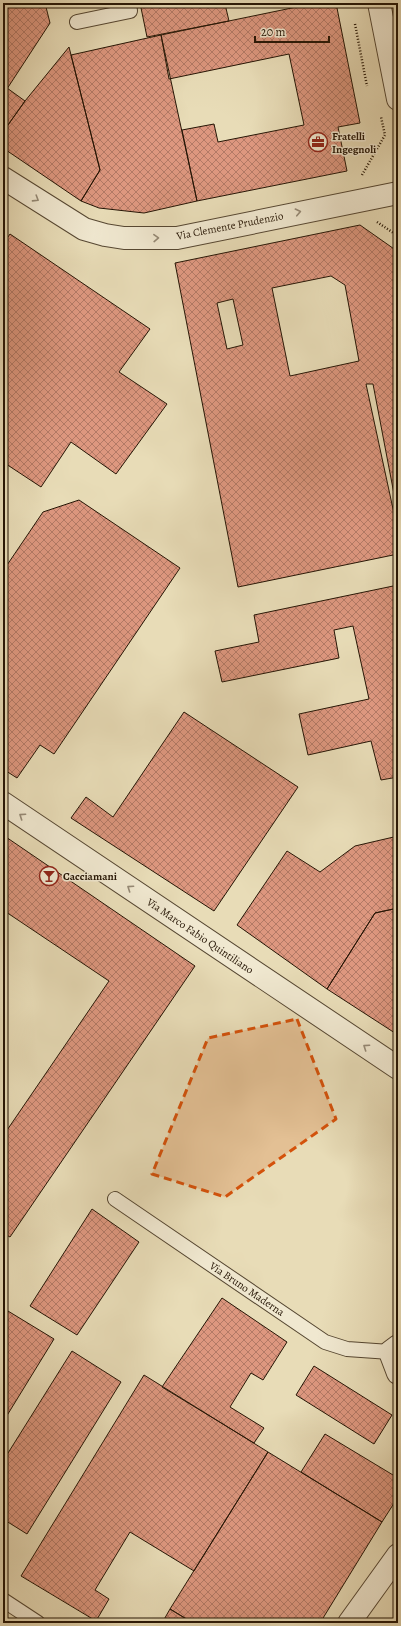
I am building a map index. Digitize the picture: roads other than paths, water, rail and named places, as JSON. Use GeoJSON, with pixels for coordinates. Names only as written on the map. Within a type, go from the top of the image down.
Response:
{"type":"FeatureCollection","features":[{"type":"Feature","properties":{"kind":"street"},"geometry":{"type":"LineString","coordinates":[[378,3],[398,99]]}},
{"type":"Feature","properties":{"kind":"street","name":"Via Clemente Prudenzio"},"geometry":{"type":"LineString","coordinates":[[3,178],[84,229],[124,238],[177,238],[398,192]]}},
{"type":"Feature","properties":{"kind":"street","name":"Via Marco Fabio Quintiliano"},"geometry":{"type":"LineString","coordinates":[[3,803],[398,1068]]}},
{"type":"Feature","properties":{"kind":"street","name":"Via Bruno Maderna"},"geometry":{"type":"LineString","coordinates":[[394,1349],[398,1373]]}},
{"type":"Feature","properties":{"kind":"street"},"geometry":{"type":"LineString","coordinates":[[349,1623],[398,1555]]}},
{"type":"Feature","properties":{"kind":"lane"},"geometry":{"type":"LineString","coordinates":[[77,22],[130,11],[129,3]]}},
{"type":"Feature","properties":{"kind":"lane","name":"Via Bruno Maderna"},"geometry":{"type":"LineString","coordinates":[[115,1199],[325,1342],[347,1349],[394,1349]]}},
{"type":"Feature","properties":{"kind":"lane"},"geometry":{"type":"LineString","coordinates":[[3,1600],[38,1623]]}},
{"type":"Feature","properties":{"kind":"place","name":"Fratelli Ingegnoli"},"geometry":{"type":"Point","coordinates":[318,142]}},
{"type":"Feature","properties":{"kind":"place","name":"Cacciamani"},"geometry":{"type":"Point","coordinates":[49,876]}}]}
